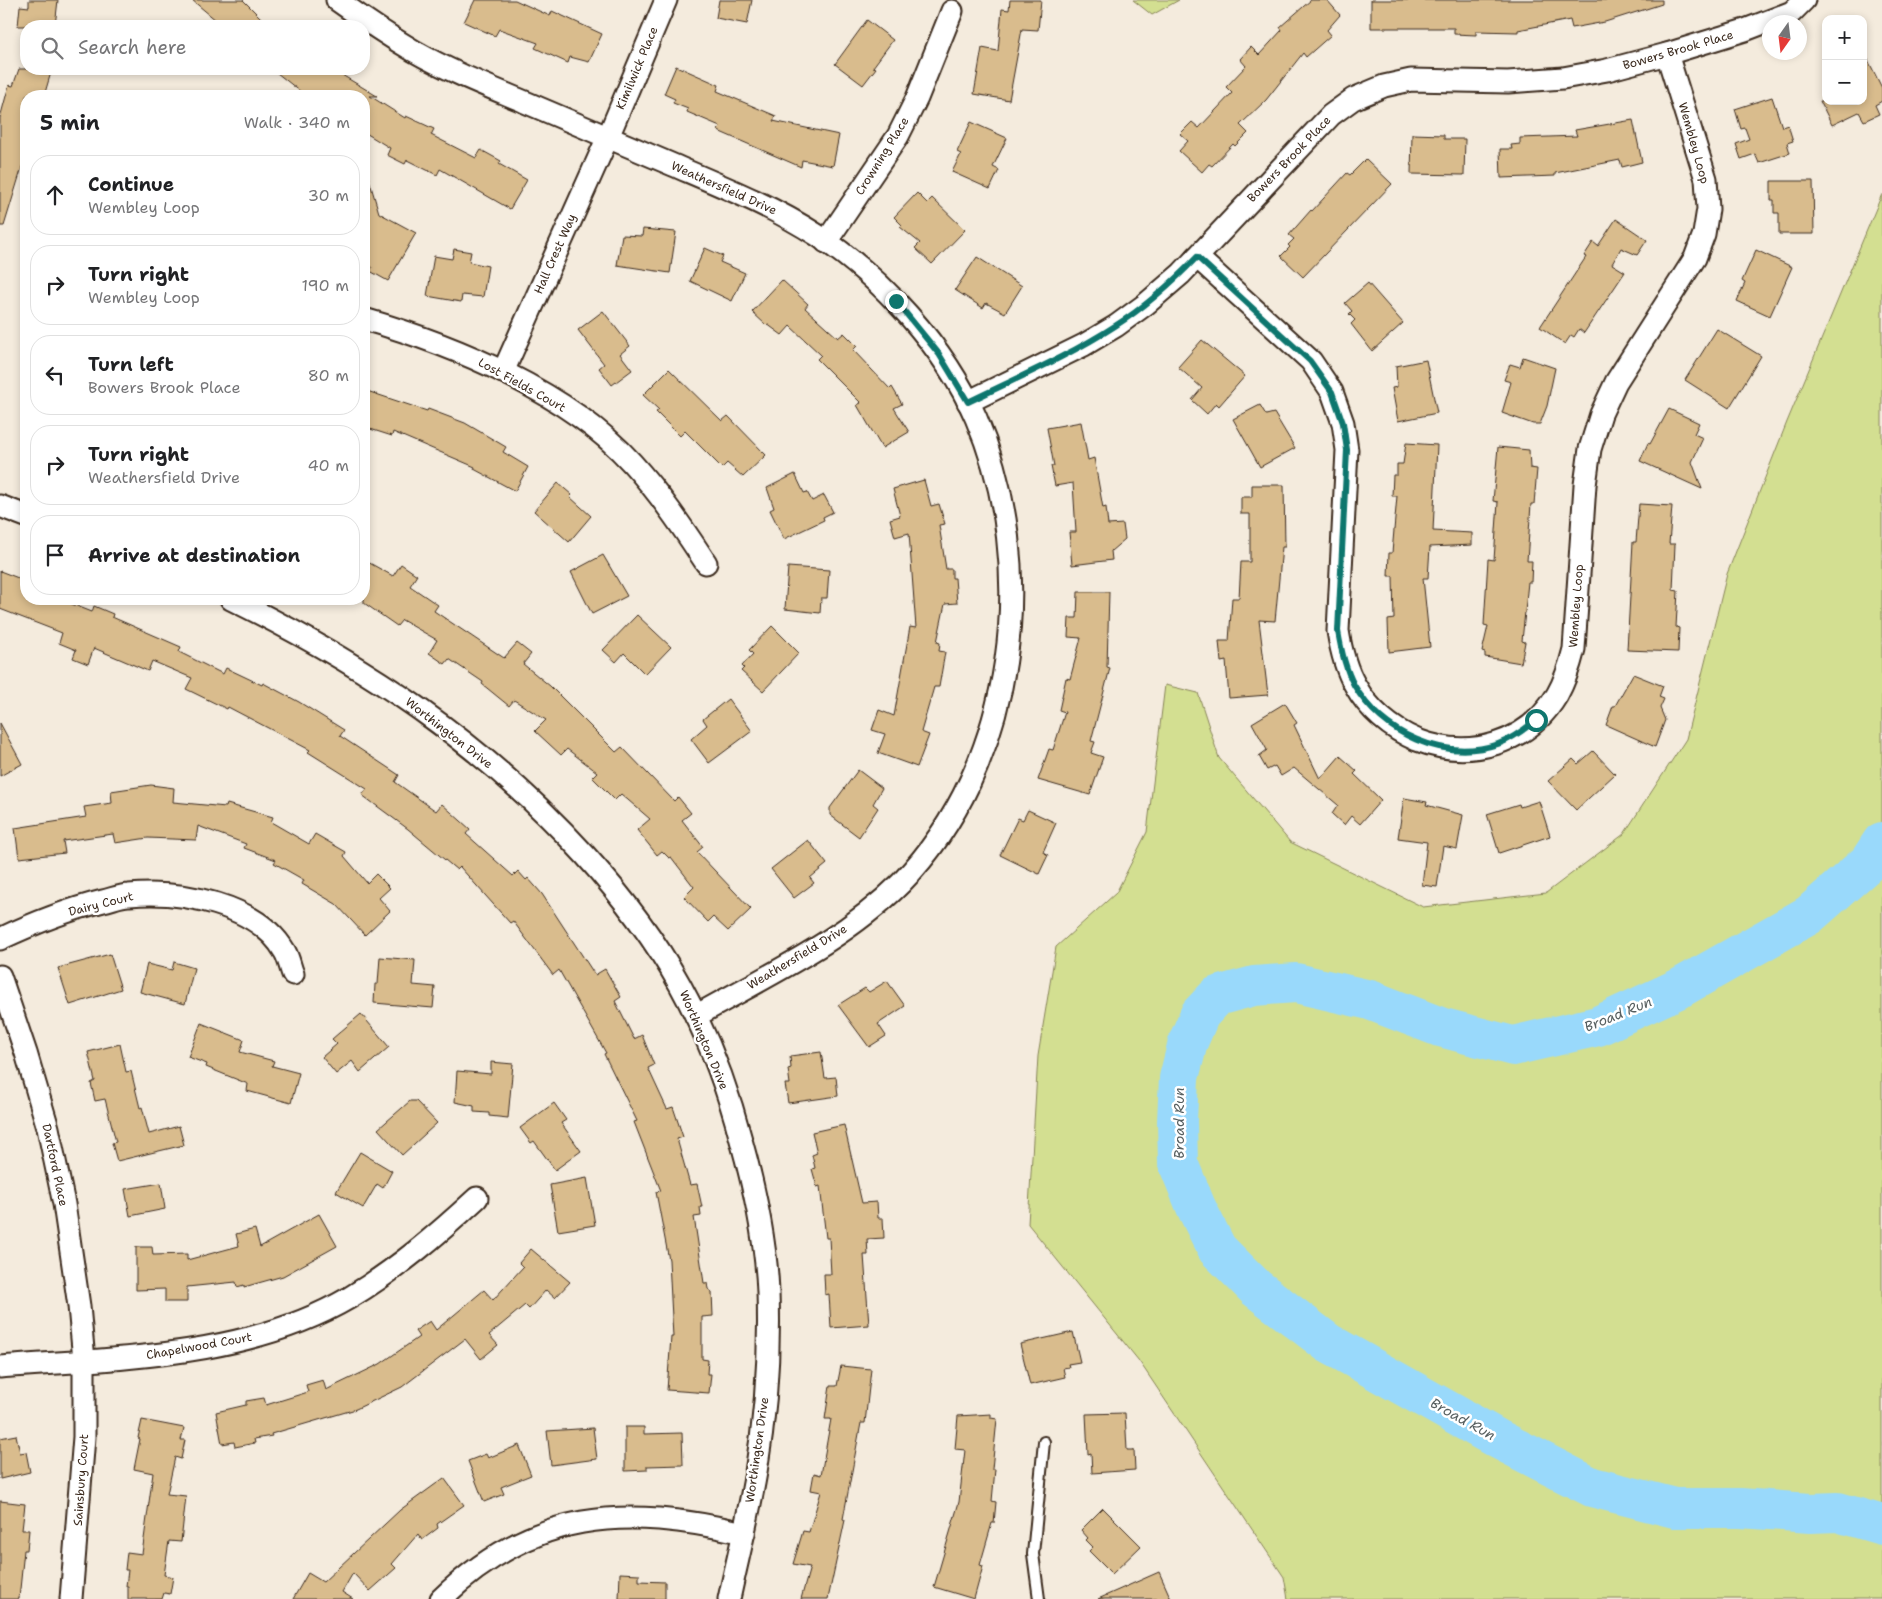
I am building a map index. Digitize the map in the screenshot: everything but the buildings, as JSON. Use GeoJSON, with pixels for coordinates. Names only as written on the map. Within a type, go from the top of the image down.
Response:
{"type":"FeatureCollection","features":[{"type":"Feature","properties":{"kind":"street","name":"Weathersfield Drive"},"geometry":{"type":"LineString","coordinates":[[337,0],[365,20]]}},
{"type":"Feature","properties":{"kind":"street","name":"Kimilwick Place"},"geometry":{"type":"LineString","coordinates":[[608,137],[666,0]]}},
{"type":"Feature","properties":{"kind":"street","name":"Bowers Brook Place"},"geometry":{"type":"LineString","coordinates":[[968,402],[1084,345],[1116,326],[1146,304],[1181,274],[1331,115],[1353,99],[1376,89],[1411,80],[1508,82],[1563,78],[1607,70],[1746,30],[1792,12],[1804,0]]}},
{"type":"Feature","properties":{"kind":"street","name":"Crowning Place"},"geometry":{"type":"LineString","coordinates":[[826,242],[898,136],[952,11]]}},
{"type":"Feature","properties":{"kind":"street","name":"Weathersfield Drive"},"geometry":{"type":"LineString","coordinates":[[370,23],[425,57],[467,78],[764,205],[826,242],[861,268],[896,301],[939,354],[968,402],[977,421],[991,462],[1003,510],[1009,550],[1012,591],[1010,632],[1003,681],[990,729],[973,776],[956,809],[931,847],[902,881],[869,912],[833,938],[696,1016]]}},
{"type":"Feature","properties":{"kind":"street","name":"Wembley Loop"},"geometry":{"type":"LineString","coordinates":[[1197,257],[1310,361],[1332,392],[1343,423],[1347,450],[1338,631],[1342,656],[1354,685],[1369,706],[1384,720],[1415,739],[1433,746],[1452,750],[1476,749],[1499,744],[1521,732],[1536,720],[1556,696],[1568,673],[1574,649],[1585,484],[1590,449],[1600,414],[1616,382],[1695,258],[1704,234],[1708,210],[1706,179],[1667,54]]}},
{"type":"Feature","properties":{"kind":"street","name":"Hall Crest Way"},"geometry":{"type":"LineString","coordinates":[[503,372],[608,137]]}},
{"type":"Feature","properties":{"kind":"street","name":"Lost Fields Court"},"geometry":{"type":"LineString","coordinates":[[370,321],[503,372],[550,398],[597,430],[631,461],[661,496],[706,563]]}},
{"type":"Feature","properties":{"kind":"street"},"geometry":{"type":"LineString","coordinates":[[0,506],[20,514]]}},
{"type":"Feature","properties":{"kind":"street","name":"Worthington Drive"},"geometry":{"type":"LineString","coordinates":[[243,605],[292,629],[389,688],[458,737],[513,783],[590,861],[647,932],[679,982],[696,1016],[719,1068],[755,1190],[764,1245],[768,1290],[769,1334],[765,1402],[756,1471],[729,1599]]}},
{"type":"Feature","properties":{"kind":"street","name":"Dairy Court"},"geometry":{"type":"LineString","coordinates":[[0,939],[36,922],[128,894],[168,895],[215,903],[237,910],[257,921],[286,953],[293,974]]}},
{"type":"Feature","properties":{"kind":"street","name":"Dartford Place"},"geometry":{"type":"LineString","coordinates":[[0,976],[26,1053],[48,1128],[64,1204],[79,1306],[84,1360]]}},
{"type":"Feature","properties":{"kind":"street","name":"Chapelwood Court"},"geometry":{"type":"LineString","coordinates":[[0,1367],[139,1356],[216,1345],[253,1337],[306,1319],[347,1299],[387,1274],[438,1234],[477,1198]]}},
{"type":"Feature","properties":{"kind":"street","name":"Sainsbury Court"},"geometry":{"type":"LineString","coordinates":[[71,1599],[84,1437],[84,1360]]}},
{"type":"Feature","properties":{"kind":"street"},"geometry":{"type":"LineString","coordinates":[[440,1599],[482,1563],[521,1541],[555,1528],[586,1521],[630,1517],[665,1518],[700,1523],[744,1533]]}},
{"type":"Feature","properties":{"kind":"lane"},"geometry":{"type":"LineString","coordinates":[[1039,1599],[1033,1554],[1044,1442]]}},
{"type":"Feature","properties":{"kind":"green space"},"geometry":{"type":"Polygon","coordinates":[[[1133,0],[1179,0],[1152,15],[1133,0]]]}},
{"type":"Feature","properties":{"kind":"green space"},"geometry":{"type":"Polygon","coordinates":[[[1882,194],[1882,1599],[1288,1599],[1284,1577],[1139,1361],[1028,1224],[1038,1056],[1056,947],[1116,893],[1147,832],[1165,685],[1198,693],[1219,758],[1290,842],[1423,907],[1546,893],[1624,834],[1686,739],[1727,574],[1787,422],[1882,194]]]}},
{"type":"Feature","properties":{"kind":"waterway","name":"Broad Run"},"geometry":{"type":"LineString","coordinates":[[1882,842],[1869,862],[1809,915],[1680,988],[1598,1026],[1513,1046],[1440,1027],[1370,1000],[1296,983],[1254,986],[1217,996],[1200,1014],[1188,1042],[1179,1078],[1177,1121],[1178,1163],[1196,1207],[1217,1249],[1256,1288],[1328,1343],[1496,1438],[1592,1487],[1675,1508],[1740,1508],[1810,1513],[1838,1512],[1882,1525]]}},
{"type":"Feature","properties":{"kind":"route"},"geometry":{"type":"LineString","coordinates":[[896,301],[939,354],[968,402],[1084,345],[1116,326],[1146,304],[1181,274],[1197,257],[1310,361],[1332,392],[1343,423],[1347,450],[1338,631],[1342,656],[1354,685],[1369,706],[1384,720],[1406,735],[1433,746],[1452,750],[1476,749],[1499,744],[1521,732],[1536,720]]}}]}
